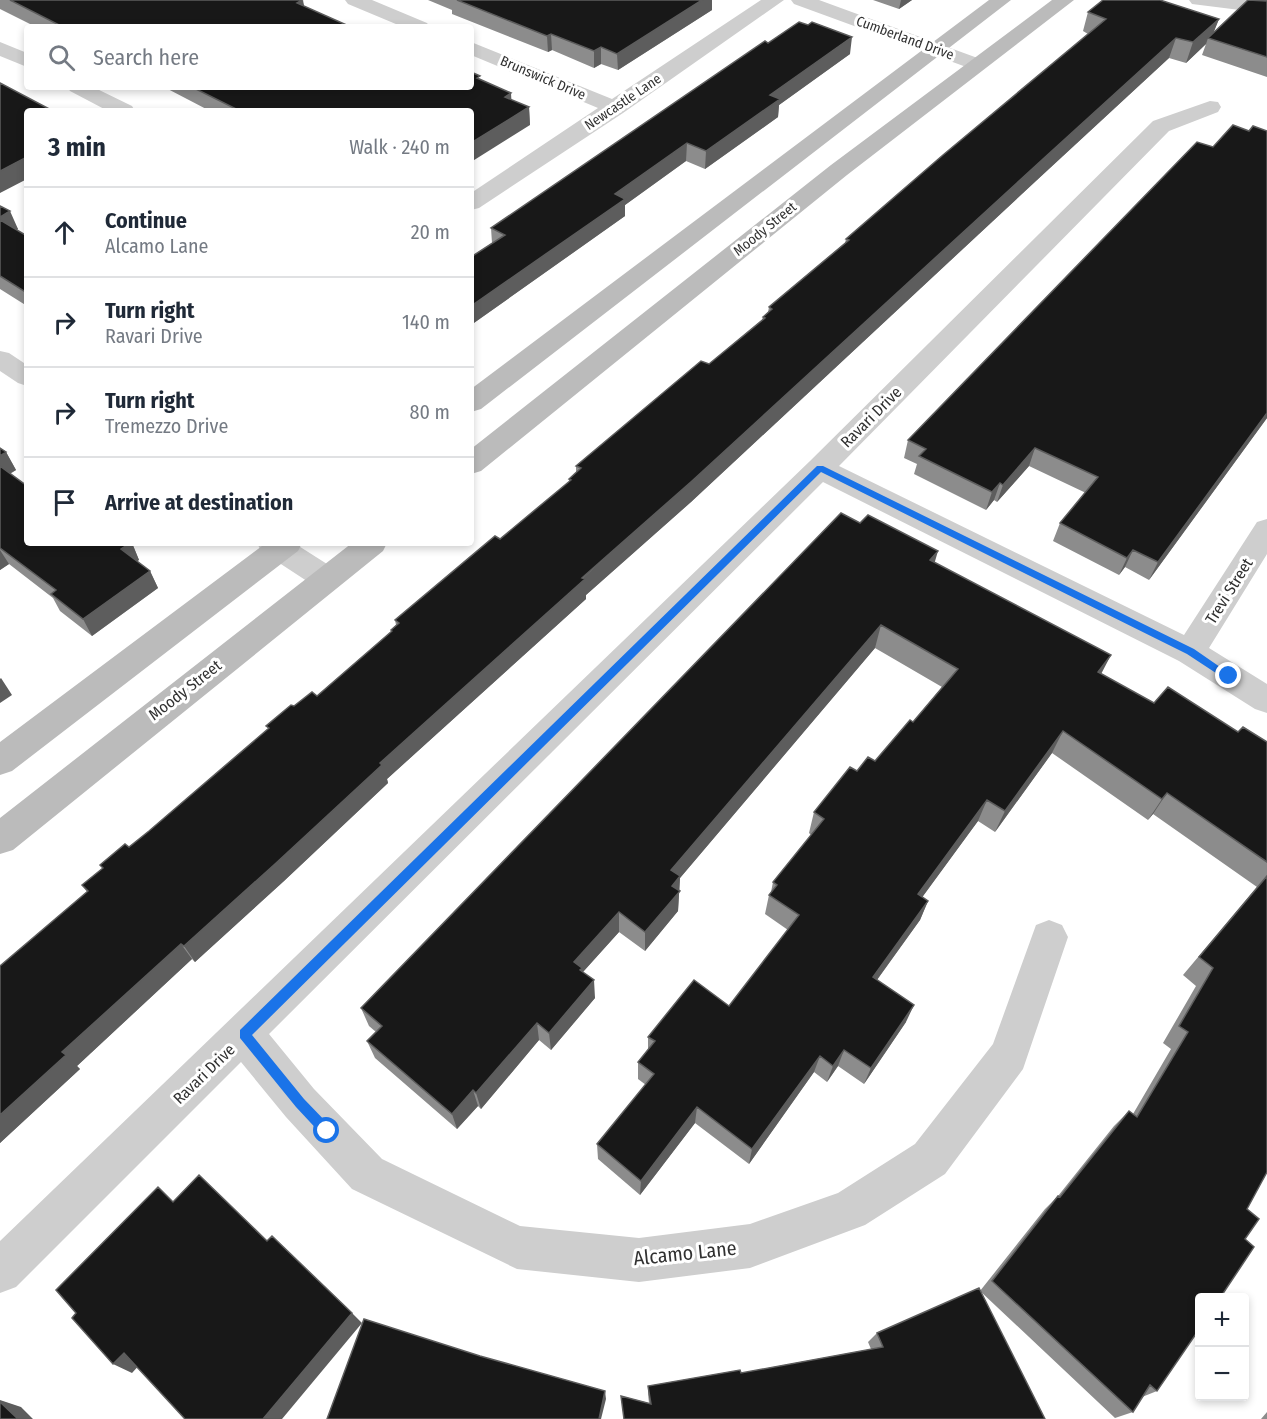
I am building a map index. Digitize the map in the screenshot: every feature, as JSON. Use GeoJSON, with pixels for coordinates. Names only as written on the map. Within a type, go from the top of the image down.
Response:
{"type":"FeatureCollection","features":[{"type":"Feature","properties":{"kind":"main road"},"geometry":{"type":"LineString","coordinates":[[474,401],[1001,0]]}},
{"type":"Feature","properties":{"kind":"main road","name":"Moody Street"},"geometry":{"type":"LineString","coordinates":[[474,462],[976,64],[1064,0]]}},
{"type":"Feature","properties":{"kind":"main road"},"geometry":{"type":"LineString","coordinates":[[0,761],[279,546]]}},
{"type":"Feature","properties":{"kind":"main road","name":"Moody Street"},"geometry":{"type":"LineString","coordinates":[[0,840],[368,546]]}},
{"type":"Feature","properties":{"kind":"street"},"geometry":{"type":"LineString","coordinates":[[355,0],[413,24]]}},
{"type":"Feature","properties":{"kind":"street","name":"Newcastle Lane"},"geometry":{"type":"LineString","coordinates":[[474,201],[774,0]]}},
{"type":"Feature","properties":{"kind":"street","name":"Cumberland Drive"},"geometry":{"type":"LineString","coordinates":[[801,0],[976,64]]}},
{"type":"Feature","properties":{"kind":"street"},"geometry":{"type":"LineString","coordinates":[[1199,0],[1242,4],[1267,12]]}},
{"type":"Feature","properties":{"kind":"street"},"geometry":{"type":"LineString","coordinates":[[0,48],[24,60]]}},
{"type":"Feature","properties":{"kind":"street","name":"Brunswick Drive"},"geometry":{"type":"LineString","coordinates":[[474,49],[615,108]]}},
{"type":"Feature","properties":{"kind":"street"},"geometry":{"type":"LineString","coordinates":[[83,90],[118,108]]}},
{"type":"Feature","properties":{"kind":"street","name":"Ravari Drive"},"geometry":{"type":"LineString","coordinates":[[0,1271],[820,468],[1161,126],[1210,108]]}},
{"type":"Feature","properties":{"kind":"street"},"geometry":{"type":"LineString","coordinates":[[0,359],[24,375]]}},
{"type":"Feature","properties":{"kind":"street"},"geometry":{"type":"LineString","coordinates":[[820,468],[1190,652],[1267,700]]}},
{"type":"Feature","properties":{"kind":"street","name":"Trevi Street"},"geometry":{"type":"LineString","coordinates":[[1190,652],[1267,530]]}},
{"type":"Feature","properties":{"kind":"street"},"geometry":{"type":"LineString","coordinates":[[281,546],[327,579]]}},
{"type":"Feature","properties":{"kind":"street","name":"Alcamo Lane"},"geometry":{"type":"LineString","coordinates":[[244,1034],[300,1103],[367,1174],[517,1247],[639,1260],[750,1246],[850,1210],[930,1159],[1009,1054],[1049,937]]}},
{"type":"Feature","properties":{"kind":"building"},"geometry":{"type":"Polygon","coordinates":[[[10,0],[302,0],[297,3],[344,24],[57,24],[10,0]]]}},
{"type":"Feature","properties":{"kind":"building"},"geometry":{"type":"Polygon","coordinates":[[[457,0],[702,0],[617,54],[601,47],[594,51],[551,34],[547,36],[457,0]]]}},
{"type":"Feature","properties":{"kind":"building"},"geometry":{"type":"Polygon","coordinates":[[[1103,0],[1160,0],[1219,19],[1193,42],[1176,38],[692,481],[582,578],[585,579],[380,763],[382,765],[275,864],[184,946],[181,944],[62,1052],[66,1055],[0,1115],[0,966],[88,891],[82,885],[103,868],[100,865],[125,844],[129,847],[149,831],[269,728],[266,726],[291,705],[294,706],[312,692],[317,696],[392,631],[399,623],[395,620],[495,536],[500,539],[571,480],[569,479],[581,468],[576,466],[701,361],[709,364],[765,318],[763,317],[772,309],[769,307],[849,240],[846,239],[1106,19],[1088,12],[1103,0]]]}},
{"type":"Feature","properties":{"kind":"building"},"geometry":{"type":"Polygon","coordinates":[[[1248,0],[1267,1],[1267,57],[1208,38],[1248,0]]]}},
{"type":"Feature","properties":{"kind":"building"},"geometry":{"type":"Polygon","coordinates":[[[799,22],[808,25],[812,22],[852,37],[770,95],[780,99],[706,151],[687,143],[615,194],[625,199],[474,304],[474,255],[505,235],[491,228],[765,41],[768,43],[799,22]]]}},
{"type":"Feature","properties":{"kind":"building"},"geometry":{"type":"Polygon","coordinates":[[[474,73],[480,76],[477,78],[511,93],[505,97],[529,107],[474,141],[474,108],[234,108],[198,90],[474,90],[474,73]]]}},
{"type":"Feature","properties":{"kind":"building"},"geometry":{"type":"Polygon","coordinates":[[[0,83],[47,108],[24,108],[24,159],[0,171],[0,83]]]}},
{"type":"Feature","properties":{"kind":"building"},"geometry":{"type":"Polygon","coordinates":[[[1233,125],[1249,131],[1253,126],[1267,131],[1267,413],[1158,562],[1133,550],[1127,558],[1060,523],[1098,477],[1035,448],[1003,485],[1000,483],[992,492],[919,456],[926,449],[908,440],[1197,142],[1213,147],[1233,125]]]}},
{"type":"Feature","properties":{"kind":"building"},"geometry":{"type":"Polygon","coordinates":[[[0,206],[10,211],[0,217],[0,206]]]}},
{"type":"Feature","properties":{"kind":"building"},"geometry":{"type":"Polygon","coordinates":[[[0,220],[24,234],[24,291],[0,276],[0,220]]]}},
{"type":"Feature","properties":{"kind":"building"},"geometry":{"type":"Polygon","coordinates":[[[0,448],[6,452],[0,456],[0,448]]]}},
{"type":"Feature","properties":{"kind":"building"},"geometry":{"type":"Polygon","coordinates":[[[0,466],[24,484],[24,546],[126,546],[121,549],[150,571],[83,619],[51,594],[56,590],[0,548],[0,466]]]}},
{"type":"Feature","properties":{"kind":"building"},"geometry":{"type":"Polygon","coordinates":[[[841,513],[860,523],[868,515],[938,551],[930,560],[1111,655],[1098,672],[1154,703],[1168,687],[1238,732],[1243,727],[1267,742],[1267,862],[1167,793],[1162,799],[1063,731],[1005,811],[987,800],[918,894],[928,901],[873,977],[914,1005],[871,1068],[844,1050],[833,1066],[820,1056],[752,1149],[697,1107],[641,1181],[597,1144],[654,1074],[638,1062],[655,1041],[648,1037],[694,980],[729,1006],[799,915],[769,895],[777,885],[773,882],[824,819],[814,812],[850,767],[857,771],[868,757],[875,761],[910,720],[913,722],[958,669],[881,625],[671,870],[680,876],[672,886],[680,891],[645,932],[619,912],[574,962],[582,968],[580,970],[594,980],[549,1033],[537,1023],[476,1093],[473,1090],[452,1114],[367,1041],[382,1026],[361,1008],[841,513]]]}},
{"type":"Feature","properties":{"kind":"building"},"geometry":{"type":"Polygon","coordinates":[[[1267,876],[1267,1172],[1247,1209],[1259,1219],[1245,1239],[1254,1247],[1223,1293],[1195,1293],[1195,1335],[1157,1391],[1150,1385],[1133,1412],[992,1281],[1058,1196],[1060,1197],[1129,1111],[1137,1117],[1188,1032],[1179,1026],[1213,968],[1199,957],[1267,876]]]}},
{"type":"Feature","properties":{"kind":"building"},"geometry":{"type":"Polygon","coordinates":[[[199,1175],[267,1241],[272,1236],[352,1313],[263,1419],[185,1419],[124,1353],[113,1364],[72,1318],[76,1313],[56,1290],[158,1187],[173,1202],[199,1175]]]}},
{"type":"Feature","properties":{"kind":"building"},"geometry":{"type":"Polygon","coordinates":[[[979,1288],[1045,1419],[624,1419],[621,1396],[651,1404],[648,1386],[740,1370],[741,1373],[883,1347],[877,1333],[979,1288]]]}},
{"type":"Feature","properties":{"kind":"building"},"geometry":{"type":"Polygon","coordinates":[[[364,1319],[480,1356],[605,1391],[599,1419],[327,1419],[364,1319]]]}},
{"type":"Feature","properties":{"kind":"building"},"geometry":{"type":"Polygon","coordinates":[[[0,1402],[18,1419],[0,1419],[0,1402]]]}},
{"type":"Feature","properties":{"kind":"route"},"geometry":{"type":"LineString","coordinates":[[327,1131],[300,1103],[244,1034],[820,468],[1190,652],[1229,676]]}}]}
